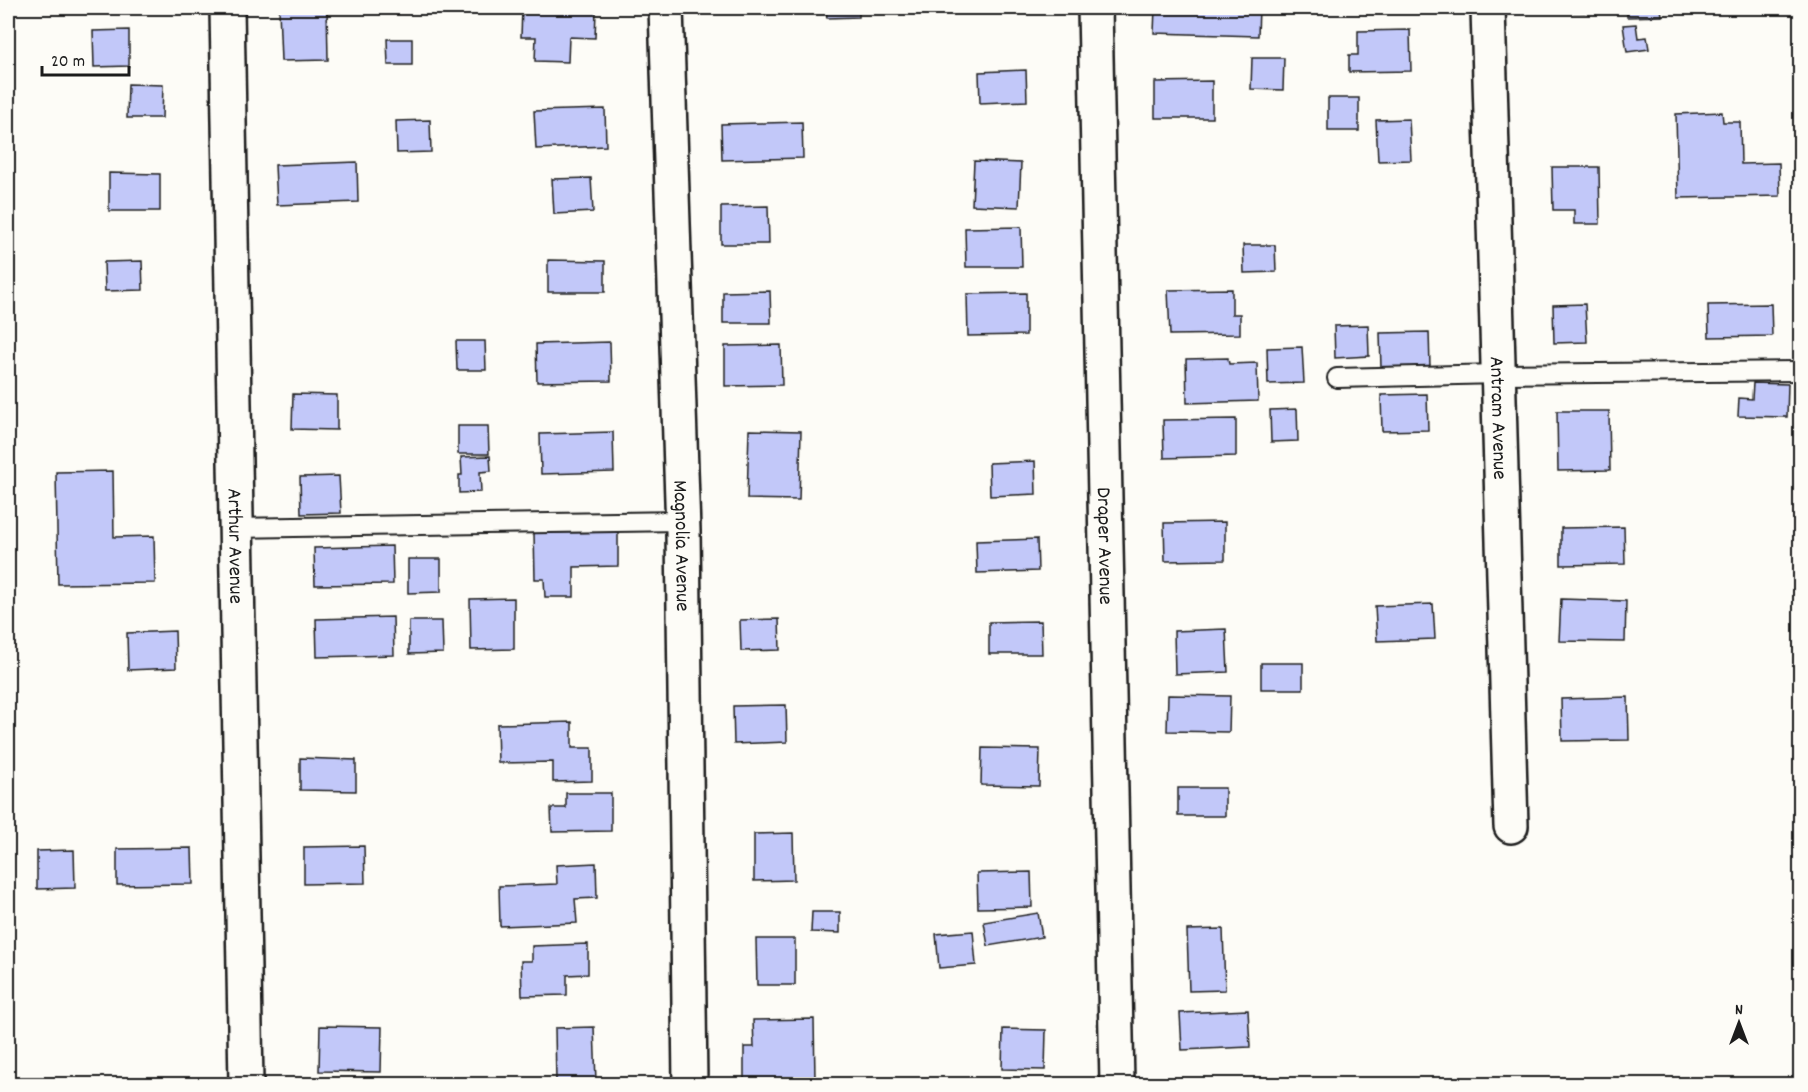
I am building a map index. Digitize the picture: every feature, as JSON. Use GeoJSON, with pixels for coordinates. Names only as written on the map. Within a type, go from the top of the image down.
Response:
{"type":"FeatureCollection","features":[{"type":"Feature","properties":{"kind":"street","name":"Arthur Avenue"},"geometry":{"type":"LineString","coordinates":[[227,8],[246,1084]]}},
{"type":"Feature","properties":{"kind":"street","name":"Magnolia Avenue"},"geometry":{"type":"LineString","coordinates":[[666,8],[682,521],[690,1084]]}},
{"type":"Feature","properties":{"kind":"street","name":"Draper Avenue"},"geometry":{"type":"LineString","coordinates":[[1095,8],[1117,1084]]}},
{"type":"Feature","properties":{"kind":"street","name":"Antram Avenue"},"geometry":{"type":"LineString","coordinates":[[1488,8],[1511,826]]}},
{"type":"Feature","properties":{"kind":"lane"},"geometry":{"type":"LineString","coordinates":[[1337,378],[1800,371]]}},
{"type":"Feature","properties":{"kind":"lane"},"geometry":{"type":"LineString","coordinates":[[237,528],[682,521]]}},
{"type":"Feature","properties":{"kind":"building"},"geometry":{"type":"Polygon","coordinates":[[[327,8],[328,60],[281,61],[279,9],[327,8]]]}},
{"type":"Feature","properties":{"kind":"building"},"geometry":{"type":"Polygon","coordinates":[[[826,8],[859,8],[859,17],[827,18],[826,8]]]}},
{"type":"Feature","properties":{"kind":"building"},"geometry":{"type":"Polygon","coordinates":[[[1155,8],[1259,8],[1258,36],[1154,33],[1155,8]]]}},
{"type":"Feature","properties":{"kind":"building"},"geometry":{"type":"Polygon","coordinates":[[[1566,8],[1617,8],[1617,13],[1566,12],[1566,8]]]}},
{"type":"Feature","properties":{"kind":"building"},"geometry":{"type":"Polygon","coordinates":[[[1627,8],[1661,8],[1662,16],[1627,17],[1627,8]]]}},
{"type":"Feature","properties":{"kind":"building"},"geometry":{"type":"Polygon","coordinates":[[[522,9],[596,11],[595,38],[569,37],[568,62],[535,61],[536,37],[521,37],[522,9]]]}},
{"type":"Feature","properties":{"kind":"building"},"geometry":{"type":"Polygon","coordinates":[[[1636,24],[1638,38],[1647,37],[1649,49],[1627,52],[1623,25],[1636,24]]]}},
{"type":"Feature","properties":{"kind":"building"},"geometry":{"type":"Polygon","coordinates":[[[129,30],[129,66],[94,67],[93,31],[129,30]]]}},
{"type":"Feature","properties":{"kind":"building"},"geometry":{"type":"Polygon","coordinates":[[[1410,30],[1411,71],[1349,72],[1349,55],[1358,55],[1358,31],[1410,30]]]}},
{"type":"Feature","properties":{"kind":"building"},"geometry":{"type":"Polygon","coordinates":[[[387,39],[412,39],[412,65],[388,65],[387,39]]]}},
{"type":"Feature","properties":{"kind":"building"},"geometry":{"type":"Polygon","coordinates":[[[1252,58],[1284,58],[1283,90],[1251,89],[1252,58]]]}},
{"type":"Feature","properties":{"kind":"building"},"geometry":{"type":"Polygon","coordinates":[[[1026,70],[1027,101],[980,103],[979,72],[1026,70]]]}},
{"type":"Feature","properties":{"kind":"building"},"geometry":{"type":"Polygon","coordinates":[[[1212,81],[1212,118],[1155,118],[1155,82],[1212,81]]]}},
{"type":"Feature","properties":{"kind":"building"},"geometry":{"type":"Polygon","coordinates":[[[128,84],[163,85],[162,118],[127,118],[128,84]]]}},
{"type":"Feature","properties":{"kind":"building"},"geometry":{"type":"Polygon","coordinates":[[[1328,98],[1359,98],[1359,131],[1328,131],[1328,98]]]}},
{"type":"Feature","properties":{"kind":"building"},"geometry":{"type":"Polygon","coordinates":[[[605,109],[606,146],[536,149],[534,111],[605,109]]]}},
{"type":"Feature","properties":{"kind":"building"},"geometry":{"type":"Polygon","coordinates":[[[1722,112],[1723,122],[1740,122],[1741,164],[1779,163],[1780,196],[1678,198],[1676,114],[1722,112]]]}},
{"type":"Feature","properties":{"kind":"building"},"geometry":{"type":"Polygon","coordinates":[[[1409,119],[1411,160],[1378,161],[1376,120],[1409,119]]]}},
{"type":"Feature","properties":{"kind":"building"},"geometry":{"type":"Polygon","coordinates":[[[430,120],[431,152],[397,153],[396,121],[430,120]]]}},
{"type":"Feature","properties":{"kind":"building"},"geometry":{"type":"Polygon","coordinates":[[[802,122],[803,158],[722,160],[721,124],[802,122]]]}},
{"type":"Feature","properties":{"kind":"building"},"geometry":{"type":"Polygon","coordinates":[[[974,161],[1021,163],[1019,207],[972,205],[974,161]]]}},
{"type":"Feature","properties":{"kind":"building"},"geometry":{"type":"Polygon","coordinates":[[[357,162],[358,202],[277,205],[275,165],[357,162]]]}},
{"type":"Feature","properties":{"kind":"building"},"geometry":{"type":"Polygon","coordinates":[[[1552,167],[1599,167],[1600,224],[1574,224],[1574,210],[1553,210],[1552,167]]]}},
{"type":"Feature","properties":{"kind":"building"},"geometry":{"type":"Polygon","coordinates":[[[109,173],[160,174],[160,211],[109,211],[109,173]]]}},
{"type":"Feature","properties":{"kind":"building"},"geometry":{"type":"Polygon","coordinates":[[[591,178],[593,212],[554,214],[552,179],[591,178]]]}},
{"type":"Feature","properties":{"kind":"building"},"geometry":{"type":"Polygon","coordinates":[[[768,206],[769,244],[721,244],[721,207],[768,206]]]}},
{"type":"Feature","properties":{"kind":"building"},"geometry":{"type":"Polygon","coordinates":[[[1021,227],[1022,267],[966,267],[965,228],[1021,227]]]}},
{"type":"Feature","properties":{"kind":"building"},"geometry":{"type":"Polygon","coordinates":[[[1243,245],[1275,245],[1276,272],[1244,273],[1243,245]]]}},
{"type":"Feature","properties":{"kind":"building"},"geometry":{"type":"Polygon","coordinates":[[[548,260],[605,261],[605,292],[548,292],[548,260]]]}},
{"type":"Feature","properties":{"kind":"building"},"geometry":{"type":"Polygon","coordinates":[[[142,261],[143,290],[105,291],[104,262],[142,261]]]}},
{"type":"Feature","properties":{"kind":"building"},"geometry":{"type":"Polygon","coordinates":[[[1232,289],[1232,314],[1240,314],[1240,334],[1170,335],[1168,290],[1232,289]]]}},
{"type":"Feature","properties":{"kind":"building"},"geometry":{"type":"Polygon","coordinates":[[[770,291],[771,323],[723,323],[723,292],[770,291]]]}},
{"type":"Feature","properties":{"kind":"building"},"geometry":{"type":"Polygon","coordinates":[[[1026,293],[1026,335],[968,336],[967,294],[1026,293]]]}},
{"type":"Feature","properties":{"kind":"building"},"geometry":{"type":"Polygon","coordinates":[[[1585,304],[1587,342],[1554,343],[1553,305],[1585,304]]]}},
{"type":"Feature","properties":{"kind":"building"},"geometry":{"type":"Polygon","coordinates":[[[1771,304],[1772,336],[1709,337],[1708,305],[1771,304]]]}},
{"type":"Feature","properties":{"kind":"building"},"geometry":{"type":"Polygon","coordinates":[[[1368,325],[1369,356],[1335,358],[1334,326],[1368,325]]]}},
{"type":"Feature","properties":{"kind":"building"},"geometry":{"type":"Polygon","coordinates":[[[1429,332],[1430,367],[1381,368],[1380,333],[1429,332]]]}},
{"type":"Feature","properties":{"kind":"building"},"geometry":{"type":"Polygon","coordinates":[[[456,341],[485,341],[486,370],[457,370],[456,341]]]}},
{"type":"Feature","properties":{"kind":"building"},"geometry":{"type":"Polygon","coordinates":[[[610,342],[611,381],[537,382],[536,344],[610,342]]]}},
{"type":"Feature","properties":{"kind":"building"},"geometry":{"type":"Polygon","coordinates":[[[781,345],[782,385],[725,386],[725,346],[781,345]]]}},
{"type":"Feature","properties":{"kind":"building"},"geometry":{"type":"Polygon","coordinates":[[[1302,347],[1304,383],[1268,384],[1267,348],[1302,347]]]}},
{"type":"Feature","properties":{"kind":"building"},"geometry":{"type":"Polygon","coordinates":[[[1228,358],[1229,364],[1257,363],[1258,401],[1187,403],[1186,359],[1228,358]]]}},
{"type":"Feature","properties":{"kind":"building"},"geometry":{"type":"Polygon","coordinates":[[[1753,383],[1788,384],[1787,417],[1738,416],[1739,398],[1752,399],[1753,383]]]}},
{"type":"Feature","properties":{"kind":"building"},"geometry":{"type":"Polygon","coordinates":[[[293,394],[337,395],[337,430],[292,429],[293,394]]]}},
{"type":"Feature","properties":{"kind":"building"},"geometry":{"type":"Polygon","coordinates":[[[1427,394],[1428,430],[1382,431],[1381,395],[1427,394]]]}},
{"type":"Feature","properties":{"kind":"building"},"geometry":{"type":"Polygon","coordinates":[[[1297,409],[1298,441],[1271,442],[1270,410],[1297,409]]]}},
{"type":"Feature","properties":{"kind":"building"},"geometry":{"type":"Polygon","coordinates":[[[1557,411],[1609,411],[1610,470],[1558,471],[1557,411]]]}},
{"type":"Feature","properties":{"kind":"building"},"geometry":{"type":"Polygon","coordinates":[[[1236,419],[1236,456],[1164,458],[1163,420],[1236,419]]]}},
{"type":"Feature","properties":{"kind":"building"},"geometry":{"type":"Polygon","coordinates":[[[458,426],[488,426],[489,454],[458,454],[458,426]]]}},
{"type":"Feature","properties":{"kind":"building"},"geometry":{"type":"Polygon","coordinates":[[[749,430],[801,431],[799,500],[747,499],[749,430]]]}},
{"type":"Feature","properties":{"kind":"building"},"geometry":{"type":"Polygon","coordinates":[[[613,432],[614,472],[541,474],[540,434],[613,432]]]}},
{"type":"Feature","properties":{"kind":"building"},"geometry":{"type":"Polygon","coordinates":[[[490,456],[491,471],[480,472],[481,492],[459,493],[459,475],[462,475],[461,457],[490,456]]]}},
{"type":"Feature","properties":{"kind":"building"},"geometry":{"type":"Polygon","coordinates":[[[1035,461],[1036,494],[990,496],[989,463],[1035,461]]]}},
{"type":"Feature","properties":{"kind":"building"},"geometry":{"type":"Polygon","coordinates":[[[113,471],[114,537],[154,536],[155,583],[58,584],[56,472],[113,471]]]}},
{"type":"Feature","properties":{"kind":"building"},"geometry":{"type":"Polygon","coordinates":[[[339,476],[341,513],[301,514],[300,477],[339,476]]]}},
{"type":"Feature","properties":{"kind":"building"},"geometry":{"type":"Polygon","coordinates":[[[1225,522],[1225,560],[1165,561],[1164,523],[1225,522]]]}},
{"type":"Feature","properties":{"kind":"building"},"geometry":{"type":"Polygon","coordinates":[[[1624,527],[1625,564],[1561,565],[1561,528],[1624,527]]]}},
{"type":"Feature","properties":{"kind":"building"},"geometry":{"type":"Polygon","coordinates":[[[618,532],[618,566],[574,567],[574,597],[545,597],[544,579],[535,579],[534,533],[618,532]]]}},
{"type":"Feature","properties":{"kind":"building"},"geometry":{"type":"Polygon","coordinates":[[[1037,539],[1038,571],[977,573],[976,541],[1037,539]]]}},
{"type":"Feature","properties":{"kind":"building"},"geometry":{"type":"Polygon","coordinates":[[[392,546],[393,584],[315,585],[314,548],[392,546]]]}},
{"type":"Feature","properties":{"kind":"building"},"geometry":{"type":"Polygon","coordinates":[[[408,559],[441,559],[441,592],[408,593],[408,559]]]}},
{"type":"Feature","properties":{"kind":"building"},"geometry":{"type":"Polygon","coordinates":[[[514,598],[514,649],[471,650],[470,599],[514,598]]]}},
{"type":"Feature","properties":{"kind":"building"},"geometry":{"type":"Polygon","coordinates":[[[1561,599],[1626,601],[1625,642],[1559,641],[1561,599]]]}},
{"type":"Feature","properties":{"kind":"building"},"geometry":{"type":"Polygon","coordinates":[[[1433,604],[1435,639],[1377,641],[1375,606],[1433,604]]]}},
{"type":"Feature","properties":{"kind":"building"},"geometry":{"type":"Polygon","coordinates":[[[393,617],[394,655],[317,657],[316,619],[393,617]]]}},
{"type":"Feature","properties":{"kind":"building"},"geometry":{"type":"Polygon","coordinates":[[[779,619],[780,650],[741,651],[740,620],[779,619]]]}},
{"type":"Feature","properties":{"kind":"building"},"geometry":{"type":"Polygon","coordinates":[[[409,621],[442,621],[443,653],[409,654],[409,621]]]}},
{"type":"Feature","properties":{"kind":"building"},"geometry":{"type":"Polygon","coordinates":[[[1041,621],[1042,654],[989,654],[989,622],[1041,621]]]}},
{"type":"Feature","properties":{"kind":"building"},"geometry":{"type":"Polygon","coordinates":[[[1226,629],[1228,672],[1175,674],[1174,631],[1226,629]]]}},
{"type":"Feature","properties":{"kind":"building"},"geometry":{"type":"Polygon","coordinates":[[[175,631],[176,668],[128,670],[127,633],[175,631]]]}},
{"type":"Feature","properties":{"kind":"building"},"geometry":{"type":"Polygon","coordinates":[[[1261,663],[1303,663],[1303,689],[1261,689],[1261,663]]]}},
{"type":"Feature","properties":{"kind":"building"},"geometry":{"type":"Polygon","coordinates":[[[1168,695],[1230,696],[1229,732],[1167,731],[1168,695]]]}},
{"type":"Feature","properties":{"kind":"building"},"geometry":{"type":"Polygon","coordinates":[[[1628,697],[1629,740],[1562,741],[1561,699],[1628,697]]]}},
{"type":"Feature","properties":{"kind":"building"},"geometry":{"type":"Polygon","coordinates":[[[786,705],[787,742],[734,744],[733,706],[786,705]]]}},
{"type":"Feature","properties":{"kind":"building"},"geometry":{"type":"Polygon","coordinates":[[[572,722],[572,748],[592,748],[592,781],[553,782],[553,762],[498,763],[497,724],[572,722]]]}},
{"type":"Feature","properties":{"kind":"building"},"geometry":{"type":"Polygon","coordinates":[[[982,748],[1040,749],[1039,786],[981,785],[982,748]]]}},
{"type":"Feature","properties":{"kind":"building"},"geometry":{"type":"Polygon","coordinates":[[[300,758],[356,760],[356,791],[300,790],[300,758]]]}},
{"type":"Feature","properties":{"kind":"building"},"geometry":{"type":"Polygon","coordinates":[[[1178,788],[1225,788],[1225,816],[1178,816],[1178,788]]]}},
{"type":"Feature","properties":{"kind":"building"},"geometry":{"type":"Polygon","coordinates":[[[566,793],[611,793],[611,831],[552,832],[551,808],[566,808],[566,793]]]}},
{"type":"Feature","properties":{"kind":"building"},"geometry":{"type":"Polygon","coordinates":[[[793,833],[794,880],[754,881],[754,834],[793,833]]]}},
{"type":"Feature","properties":{"kind":"building"},"geometry":{"type":"Polygon","coordinates":[[[364,846],[365,883],[304,884],[304,847],[364,846]]]}},
{"type":"Feature","properties":{"kind":"building"},"geometry":{"type":"Polygon","coordinates":[[[192,848],[193,884],[117,885],[117,849],[192,848]]]}},
{"type":"Feature","properties":{"kind":"building"},"geometry":{"type":"Polygon","coordinates":[[[74,850],[75,888],[37,889],[37,851],[74,850]]]}},
{"type":"Feature","properties":{"kind":"building"},"geometry":{"type":"Polygon","coordinates":[[[596,863],[597,898],[575,899],[577,923],[500,926],[499,886],[557,884],[556,865],[596,863]]]}},
{"type":"Feature","properties":{"kind":"building"},"geometry":{"type":"Polygon","coordinates":[[[1031,872],[1032,907],[978,908],[977,873],[1031,872]]]}},
{"type":"Feature","properties":{"kind":"building"},"geometry":{"type":"Polygon","coordinates":[[[812,912],[840,912],[840,933],[811,932],[812,912]]]}},
{"type":"Feature","properties":{"kind":"building"},"geometry":{"type":"Polygon","coordinates":[[[1038,913],[1042,937],[988,946],[984,922],[1038,913]]]}},
{"type":"Feature","properties":{"kind":"building"},"geometry":{"type":"Polygon","coordinates":[[[1223,929],[1225,990],[1189,991],[1187,930],[1223,929]]]}},
{"type":"Feature","properties":{"kind":"building"},"geometry":{"type":"Polygon","coordinates":[[[973,931],[976,965],[939,968],[936,934],[973,931]]]}},
{"type":"Feature","properties":{"kind":"building"},"geometry":{"type":"Polygon","coordinates":[[[756,939],[795,939],[795,985],[757,985],[756,939]]]}},
{"type":"Feature","properties":{"kind":"building"},"geometry":{"type":"Polygon","coordinates":[[[588,944],[588,974],[567,975],[567,995],[522,996],[521,961],[532,961],[532,946],[588,944]]]}},
{"type":"Feature","properties":{"kind":"building"},"geometry":{"type":"Polygon","coordinates":[[[1248,1010],[1250,1047],[1182,1050],[1180,1013],[1248,1010]]]}},
{"type":"Feature","properties":{"kind":"building"},"geometry":{"type":"Polygon","coordinates":[[[814,1019],[815,1080],[744,1081],[744,1047],[754,1047],[753,1020],[814,1019]]]}},
{"type":"Feature","properties":{"kind":"building"},"geometry":{"type":"Polygon","coordinates":[[[320,1026],[382,1027],[381,1072],[319,1071],[320,1026]]]}},
{"type":"Feature","properties":{"kind":"building"},"geometry":{"type":"Polygon","coordinates":[[[594,1027],[596,1082],[556,1082],[555,1028],[594,1027]]]}},
{"type":"Feature","properties":{"kind":"building"},"geometry":{"type":"Polygon","coordinates":[[[1003,1029],[1046,1030],[1045,1070],[1002,1069],[1003,1029]]]}}]}
